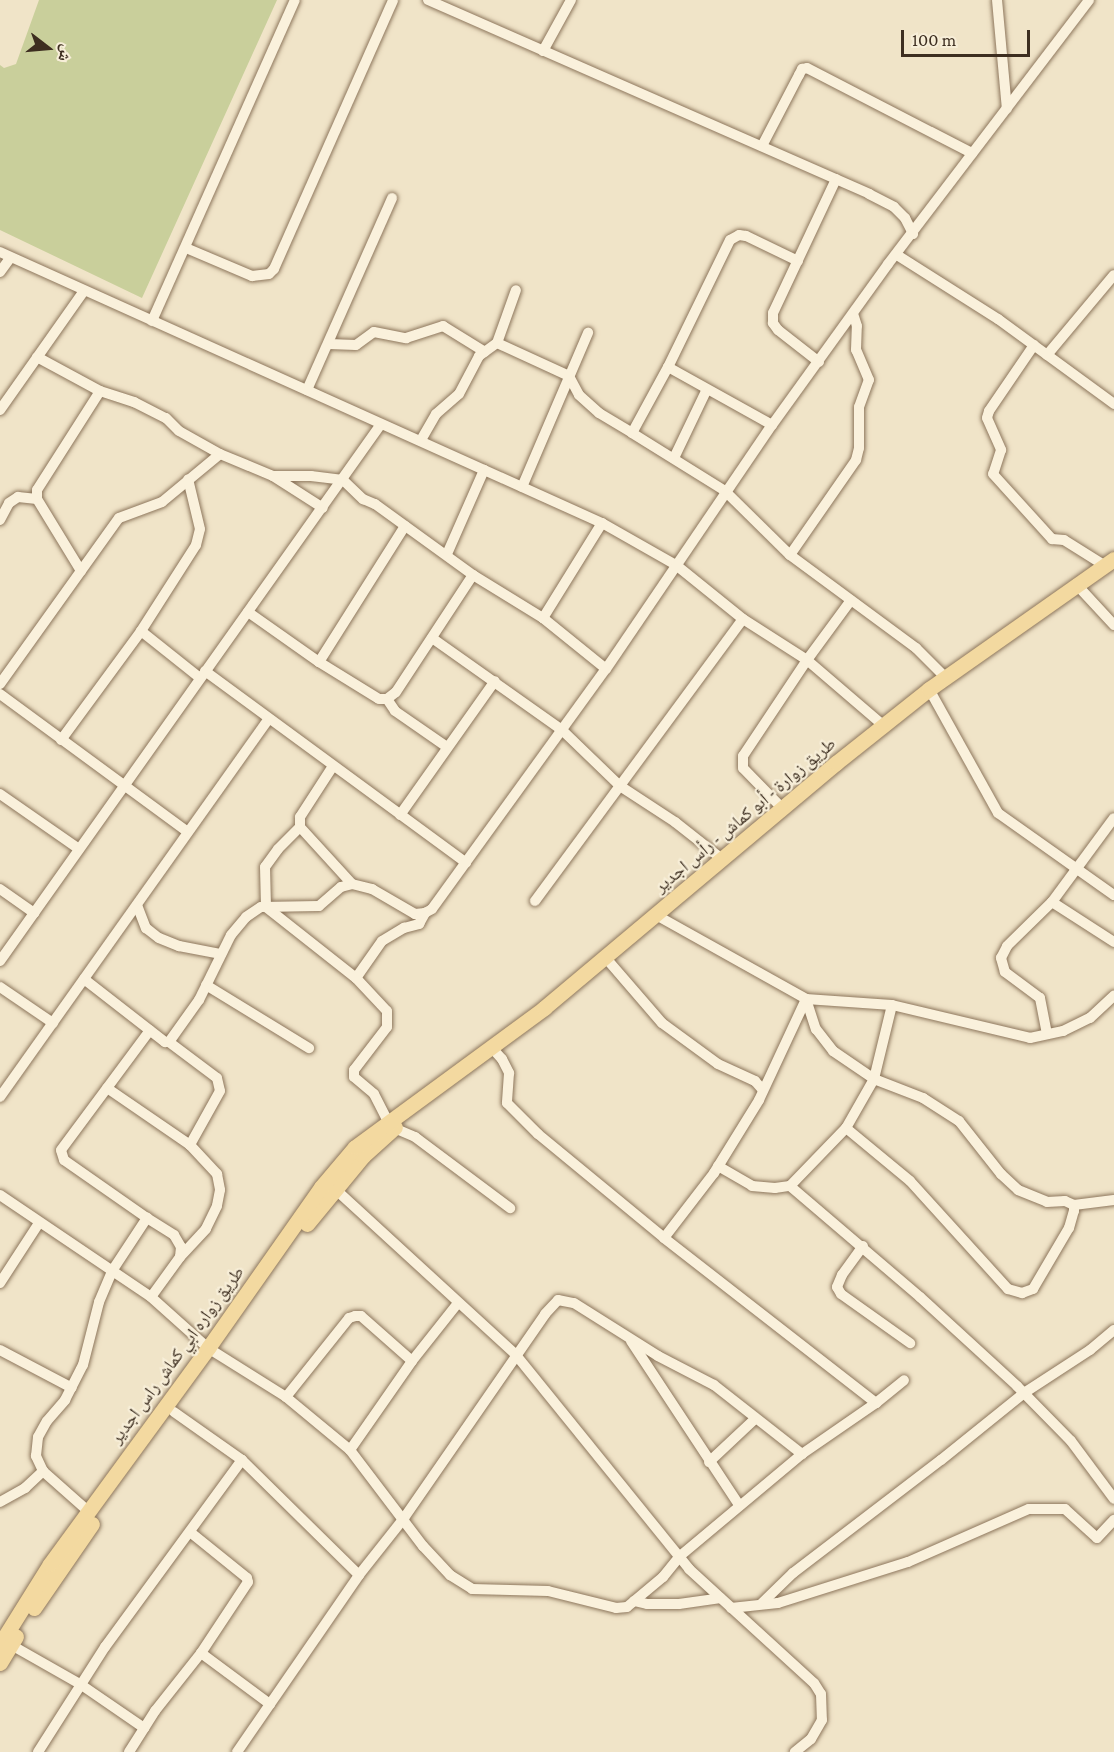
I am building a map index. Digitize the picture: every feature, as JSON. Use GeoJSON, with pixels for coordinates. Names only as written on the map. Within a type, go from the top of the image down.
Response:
{"type":"FeatureCollection","features":[{"type":"Feature","properties":{"kind":"main road","name":"طريق زوارة - أبو كماش - رأس اجدير"},"geometry":{"type":"LineString","coordinates":[[408,1110],[492,1048],[605,957],[836,763],[929,689],[1109,562]]}},
{"type":"Feature","properties":{"kind":"main road","name":"طريق زواره ابي كماش راس اجدير"},"geometry":{"type":"LineString","coordinates":[[3,1642],[50,1564],[212,1351],[321,1187],[408,1110]]}},
{"type":"Feature","properties":{"kind":"main road"},"geometry":{"type":"LineString","coordinates":[[0,1663],[3,1642],[74,1550],[174,1412],[212,1351],[359,1151]]}},
{"type":"Feature","properties":{"kind":"street"},"geometry":{"type":"LineString","coordinates":[[152,321],[295,0]]}},
{"type":"Feature","properties":{"kind":"street"},"geometry":{"type":"LineString","coordinates":[[186,248],[252,276],[269,274],[274,269],[393,0]]}},
{"type":"Feature","properties":{"kind":"street"},"geometry":{"type":"LineString","coordinates":[[428,0],[836,179],[894,207],[905,218],[913,234]]}},
{"type":"Feature","properties":{"kind":"street"},"geometry":{"type":"LineString","coordinates":[[543,51],[571,0]]}},
{"type":"Feature","properties":{"kind":"street"},"geometry":{"type":"LineString","coordinates":[[997,0],[1007,110]]}},
{"type":"Feature","properties":{"kind":"street"},"geometry":{"type":"LineString","coordinates":[[169,1042],[206,985],[220,954],[246,917],[261,907],[319,906],[341,887],[352,885],[372,889],[415,914],[425,913],[432,909],[606,669],[772,424],[972,153],[1089,0]]}},
{"type":"Feature","properties":{"kind":"street"},"geometry":{"type":"LineString","coordinates":[[762,146],[798,75],[802,69],[807,68],[972,153]]}},
{"type":"Feature","properties":{"kind":"street"},"geometry":{"type":"LineString","coordinates":[[819,363],[778,330],[773,323],[773,313],[836,179]]}},
{"type":"Feature","properties":{"kind":"street"},"geometry":{"type":"LineString","coordinates":[[307,390],[392,198]]}},
{"type":"Feature","properties":{"kind":"street"},"geometry":{"type":"LineString","coordinates":[[632,433],[668,367],[730,240],[739,235],[746,236],[798,261]]}},
{"type":"Feature","properties":{"kind":"street"},"geometry":{"type":"LineString","coordinates":[[0,272],[5,255],[602,523],[676,565],[743,619],[807,660],[884,726]]}},
{"type":"Feature","properties":{"kind":"street"},"geometry":{"type":"LineString","coordinates":[[897,255],[1034,345],[1114,404]]}},
{"type":"Feature","properties":{"kind":"street"},"geometry":{"type":"LineString","coordinates":[[1047,355],[1114,276]]}},
{"type":"Feature","properties":{"kind":"street"},"geometry":{"type":"LineString","coordinates":[[421,440],[436,414],[454,400],[475,362],[497,343],[516,290]]}},
{"type":"Feature","properties":{"kind":"street"},"geometry":{"type":"LineString","coordinates":[[0,410],[84,291]]}},
{"type":"Feature","properties":{"kind":"street"},"geometry":{"type":"LineString","coordinates":[[790,555],[856,460],[859,448],[859,407],[869,380],[856,350],[857,326],[853,314]]}},
{"type":"Feature","properties":{"kind":"street"},"geometry":{"type":"LineString","coordinates":[[329,344],[356,345],[374,332],[406,338],[443,326],[485,352]]}},
{"type":"Feature","properties":{"kind":"street"},"geometry":{"type":"LineString","coordinates":[[522,487],[588,333]]}},
{"type":"Feature","properties":{"kind":"street"},"geometry":{"type":"LineString","coordinates":[[497,343],[569,376],[579,395],[598,413],[726,491],[790,555],[916,648],[945,677]]}},
{"type":"Feature","properties":{"kind":"street"},"geometry":{"type":"LineString","coordinates":[[1034,345],[989,411],[987,418],[1001,450],[993,474],[1052,538],[1064,540],[1109,562]]}},
{"type":"Feature","properties":{"kind":"street"},"geometry":{"type":"LineString","coordinates":[[37,357],[100,391],[134,402],[166,418],[179,431],[220,454],[273,476],[323,508]]}},
{"type":"Feature","properties":{"kind":"street"},"geometry":{"type":"LineString","coordinates":[[668,367],[772,424]]}},
{"type":"Feature","properties":{"kind":"street"},"geometry":{"type":"LineString","coordinates":[[674,458],[707,389]]}},
{"type":"Feature","properties":{"kind":"street"},"geometry":{"type":"LineString","coordinates":[[81,571],[37,499],[39,485],[100,391]]}},
{"type":"Feature","properties":{"kind":"street"},"geometry":{"type":"LineString","coordinates":[[0,961],[381,424]]}},
{"type":"Feature","properties":{"kind":"street"},"geometry":{"type":"LineString","coordinates":[[0,684],[119,518],[162,502],[220,454]]}},
{"type":"Feature","properties":{"kind":"street"},"geometry":{"type":"LineString","coordinates":[[447,554],[484,470]]}},
{"type":"Feature","properties":{"kind":"street"},"geometry":{"type":"LineString","coordinates":[[273,476],[311,476],[343,480],[363,500],[375,504],[473,575],[543,618],[606,669]]}},
{"type":"Feature","properties":{"kind":"street"},"geometry":{"type":"LineString","coordinates":[[61,740],[141,632],[200,538],[188,479]]}},
{"type":"Feature","properties":{"kind":"street"},"geometry":{"type":"LineString","coordinates":[[0,520],[9,503],[18,497],[37,499]]}},
{"type":"Feature","properties":{"kind":"street"},"geometry":{"type":"LineString","coordinates":[[543,618],[602,523]]}},
{"type":"Feature","properties":{"kind":"street"},"geometry":{"type":"LineString","coordinates":[[319,662],[405,526]]}},
{"type":"Feature","properties":{"kind":"street"},"geometry":{"type":"LineString","coordinates":[[248,612],[319,662],[379,699],[387,699],[396,692],[473,575]]}},
{"type":"Feature","properties":{"kind":"street"},"geometry":{"type":"LineString","coordinates":[[1076,584],[1114,625]]}},
{"type":"Feature","properties":{"kind":"street"},"geometry":{"type":"LineString","coordinates":[[783,809],[752,780],[742,764],[743,756],[807,660],[851,600]]}},
{"type":"Feature","properties":{"kind":"street"},"geometry":{"type":"LineString","coordinates":[[535,902],[743,619]]}},
{"type":"Feature","properties":{"kind":"street"},"geometry":{"type":"LineString","coordinates":[[141,632],[269,719],[466,863]]}},
{"type":"Feature","properties":{"kind":"street"},"geometry":{"type":"LineString","coordinates":[[432,638],[562,730],[620,786],[675,822],[722,860]]}},
{"type":"Feature","properties":{"kind":"street"},"geometry":{"type":"LineString","coordinates":[[400,815],[495,681]]}},
{"type":"Feature","properties":{"kind":"street"},"geometry":{"type":"LineString","coordinates":[[929,689],[998,813],[1114,895]]}},
{"type":"Feature","properties":{"kind":"street"},"geometry":{"type":"LineString","coordinates":[[0,694],[188,832]]}},
{"type":"Feature","properties":{"kind":"street"},"geometry":{"type":"LineString","coordinates":[[387,699],[394,711],[447,747]]}},
{"type":"Feature","properties":{"kind":"street"},"geometry":{"type":"LineString","coordinates":[[0,1097],[269,719]]}},
{"type":"Feature","properties":{"kind":"street"},"geometry":{"type":"LineString","coordinates":[[333,766],[300,817],[300,827],[352,885]]}},
{"type":"Feature","properties":{"kind":"street"},"geometry":{"type":"LineString","coordinates":[[0,794],[79,849]]}},
{"type":"Feature","properties":{"kind":"street"},"geometry":{"type":"LineString","coordinates":[[1047,1034],[1040,999],[1005,972],[1000,965],[1007,946],[1052,902],[1114,818]]}},
{"type":"Feature","properties":{"kind":"street"},"geometry":{"type":"LineString","coordinates":[[266,907],[265,867],[278,849],[300,827]]}},
{"type":"Feature","properties":{"kind":"street"},"geometry":{"type":"LineString","coordinates":[[0,889],[34,913]]}},
{"type":"Feature","properties":{"kind":"street"},"geometry":{"type":"LineString","coordinates":[[1052,902],[1114,942]]}},
{"type":"Feature","properties":{"kind":"street"},"geometry":{"type":"LineString","coordinates":[[137,904],[146,928],[159,938],[180,946],[220,954]]}},
{"type":"Feature","properties":{"kind":"street"},"geometry":{"type":"LineString","coordinates":[[266,907],[356,978],[387,1011],[387,1028],[357,1065],[354,1077],[374,1094],[391,1124],[415,1137],[510,1208]]}},
{"type":"Feature","properties":{"kind":"street"},"geometry":{"type":"LineString","coordinates":[[356,978],[382,941],[404,927],[419,924],[425,913]]}},
{"type":"Feature","properties":{"kind":"street"},"geometry":{"type":"LineString","coordinates":[[656,915],[806,999],[892,1005],[1030,1038],[1063,1031],[1090,1018],[1114,996]]}},
{"type":"Feature","properties":{"kind":"street"},"geometry":{"type":"LineString","coordinates":[[605,957],[662,1023],[718,1064],[755,1081],[762,1089]]}},
{"type":"Feature","properties":{"kind":"street"},"geometry":{"type":"LineString","coordinates":[[84,979],[217,1078],[220,1091],[190,1145]]}},
{"type":"Feature","properties":{"kind":"street"},"geometry":{"type":"LineString","coordinates":[[206,985],[309,1048]]}},
{"type":"Feature","properties":{"kind":"street"},"geometry":{"type":"LineString","coordinates":[[0,987],[53,1023]]}},
{"type":"Feature","properties":{"kind":"street"},"geometry":{"type":"LineString","coordinates":[[806,999],[816,1029],[833,1051],[874,1079],[923,1098],[959,1121],[1001,1174],[1018,1190],[1047,1202],[1065,1201],[1074,1205],[1114,1200]]}},
{"type":"Feature","properties":{"kind":"street"},"geometry":{"type":"LineString","coordinates":[[664,1238],[718,1166],[759,1100],[762,1089],[806,999]]}},
{"type":"Feature","properties":{"kind":"street"},"geometry":{"type":"LineString","coordinates":[[718,1166],[752,1186],[775,1188],[790,1186],[846,1128],[874,1079],[892,1005]]}},
{"type":"Feature","properties":{"kind":"street"},"geometry":{"type":"LineString","coordinates":[[150,1030],[62,1146],[61,1156],[180,1240],[180,1257]]}},
{"type":"Feature","properties":{"kind":"street"},"geometry":{"type":"LineString","coordinates":[[492,1048],[502,1059],[509,1073],[507,1103],[538,1134],[664,1238],[876,1403]]}},
{"type":"Feature","properties":{"kind":"street"},"geometry":{"type":"LineString","coordinates":[[107,1088],[190,1145],[217,1174],[220,1190],[217,1206],[206,1229],[180,1257],[151,1297]]}},
{"type":"Feature","properties":{"kind":"street"},"geometry":{"type":"LineString","coordinates":[[846,1128],[910,1182],[1008,1289],[1022,1293],[1033,1289],[1069,1228],[1074,1205]]}},
{"type":"Feature","properties":{"kind":"street"},"geometry":{"type":"LineString","coordinates":[[790,1186],[863,1246],[1024,1393],[1071,1441],[1114,1499]]}},
{"type":"Feature","properties":{"kind":"street"},"geometry":{"type":"LineString","coordinates":[[334,1188],[516,1355],[689,1569],[814,1683],[821,1694],[824,1708],[818,1730],[795,1752]]}},
{"type":"Feature","properties":{"kind":"street"},"geometry":{"type":"LineString","coordinates":[[0,1195],[151,1297],[212,1351],[286,1397],[350,1450],[404,1518],[423,1546],[450,1575],[466,1587],[548,1591],[616,1608],[627,1607],[663,1577],[680,1556],[739,1505],[802,1454],[876,1403],[904,1380]]}},
{"type":"Feature","properties":{"kind":"street"},"geometry":{"type":"LineString","coordinates":[[88,1512],[43,1471],[36,1456],[39,1437],[72,1388],[83,1365],[99,1302],[112,1271],[147,1218]]}},
{"type":"Feature","properties":{"kind":"street"},"geometry":{"type":"LineString","coordinates":[[0,1283],[39,1223]]}},
{"type":"Feature","properties":{"kind":"street"},"geometry":{"type":"LineString","coordinates":[[863,1246],[842,1275],[837,1287],[841,1294],[910,1342]]}},
{"type":"Feature","properties":{"kind":"street"},"geometry":{"type":"LineString","coordinates":[[0,1259],[12,1264]]}},
{"type":"Feature","properties":{"kind":"street"},"geometry":{"type":"LineString","coordinates":[[237,1752],[359,1575],[404,1518],[516,1355],[558,1300],[574,1303],[658,1356],[714,1385],[802,1454]]}},
{"type":"Feature","properties":{"kind":"street"},"geometry":{"type":"LineString","coordinates":[[350,1450],[412,1361],[458,1303]]}},
{"type":"Feature","properties":{"kind":"street"},"geometry":{"type":"LineString","coordinates":[[286,1397],[349,1318],[355,1316],[361,1316],[412,1361]]}},
{"type":"Feature","properties":{"kind":"street"},"geometry":{"type":"LineString","coordinates":[[761,1605],[793,1573],[941,1460],[1024,1393],[1090,1350],[1114,1330]]}},
{"type":"Feature","properties":{"kind":"street"},"geometry":{"type":"LineString","coordinates":[[627,1336],[739,1505]]}},
{"type":"Feature","properties":{"kind":"street"},"geometry":{"type":"LineString","coordinates":[[0,1350],[72,1388]]}},
{"type":"Feature","properties":{"kind":"street"},"geometry":{"type":"LineString","coordinates":[[174,1412],[242,1460],[359,1575]]}},
{"type":"Feature","properties":{"kind":"street"},"geometry":{"type":"LineString","coordinates":[[709,1462],[755,1419]]}},
{"type":"Feature","properties":{"kind":"street"},"geometry":{"type":"LineString","coordinates":[[38,1752],[80,1684],[242,1460]]}},
{"type":"Feature","properties":{"kind":"street"},"geometry":{"type":"LineString","coordinates":[[0,1502],[26,1488],[43,1471]]}},
{"type":"Feature","properties":{"kind":"street"},"geometry":{"type":"LineString","coordinates":[[731,1608],[778,1603],[908,1562],[1029,1509],[1065,1509],[1097,1538],[1114,1520]]}},
{"type":"Feature","properties":{"kind":"street"},"geometry":{"type":"LineString","coordinates":[[129,1752],[144,1728],[201,1653],[248,1582],[247,1578],[190,1532]]}},
{"type":"Feature","properties":{"kind":"street"},"geometry":{"type":"LineString","coordinates":[[634,1601],[647,1604],[680,1604],[721,1598]]}},
{"type":"Feature","properties":{"kind":"street"},"geometry":{"type":"LineString","coordinates":[[3,1642],[80,1684],[144,1728]]}},
{"type":"Feature","properties":{"kind":"street"},"geometry":{"type":"LineString","coordinates":[[201,1653],[270,1704]]}},
{"type":"Feature","properties":{"kind":"green space"},"geometry":{"type":"Polygon","coordinates":[[[39,0],[277,0],[142,298],[0,230],[0,65],[4,68],[16,64],[39,0]]]}}]}
